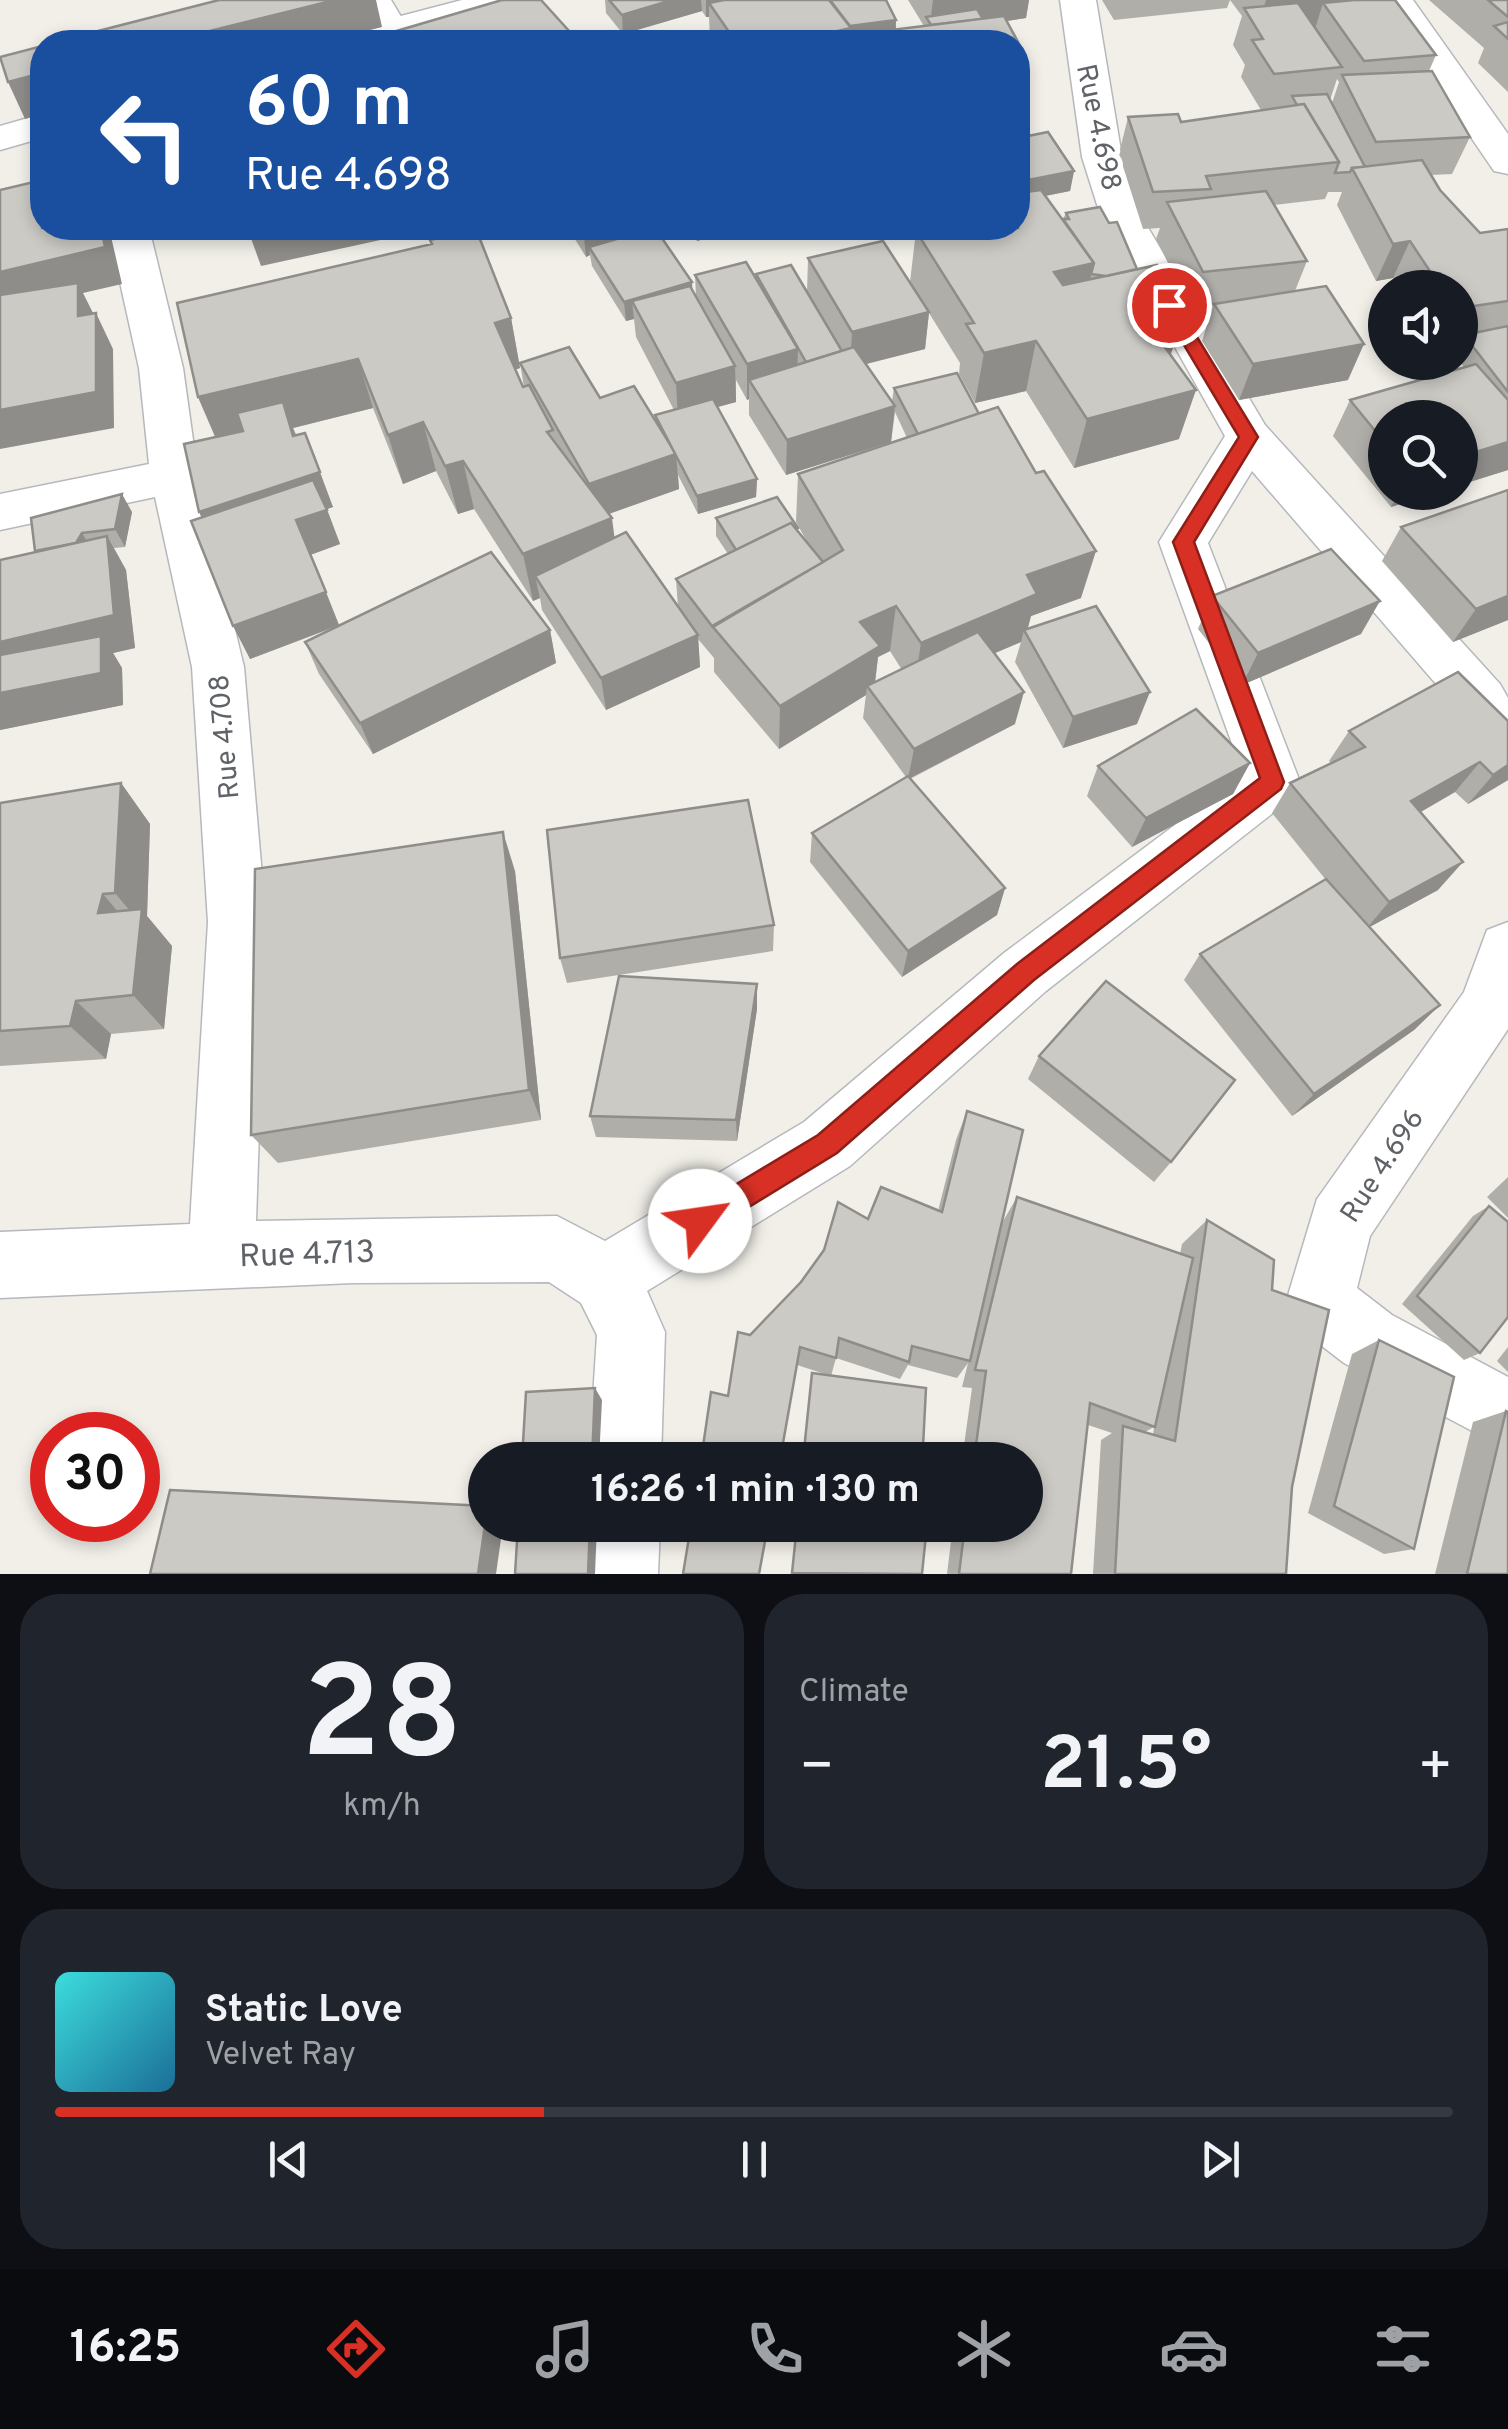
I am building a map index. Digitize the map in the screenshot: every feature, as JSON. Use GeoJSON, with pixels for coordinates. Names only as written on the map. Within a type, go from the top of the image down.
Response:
{"type":"FeatureCollection","features":[{"type":"Feature","properties":{"kind":"street"},"geometry":{"type":"LineString","coordinates":[[361,30],[382,15],[503,0]]}},
{"type":"Feature","properties":{"kind":"street","name":"Rue 4.698"},"geometry":{"type":"LineString","coordinates":[[1078,0],[1102,157],[1120,214],[1248,437]]}},
{"type":"Feature","properties":{"kind":"street"},"geometry":{"type":"LineString","coordinates":[[1395,0],[1508,162]]}},
{"type":"Feature","properties":{"kind":"street"},"geometry":{"type":"LineString","coordinates":[[0,138],[30,129]]}},
{"type":"Feature","properties":{"kind":"street","name":"Rue 4.708"},"geometry":{"type":"LineString","coordinates":[[131,240],[162,368],[174,476],[218,667],[237,922],[221,1256]]}},
{"type":"Feature","properties":{"kind":"street"},"geometry":{"type":"LineString","coordinates":[[627,1442],[631,1332],[604,1279],[827,1144],[1025,972],[1273,782],[1184,542],[1248,437],[1482,699],[1508,747]]}},
{"type":"Feature","properties":{"kind":"street"},"geometry":{"type":"LineString","coordinates":[[0,512],[174,476]]}},
{"type":"Feature","properties":{"kind":"street","name":"Rue 4.696"},"geometry":{"type":"LineString","coordinates":[[1508,949],[1489,1006],[1340,1222],[1320,1302],[1368,1339],[1508,1415]]}},
{"type":"Feature","properties":{"kind":"street","name":"Rue 4.713"},"geometry":{"type":"LineString","coordinates":[[0,1265],[557,1249],[604,1279]]}},
{"type":"Feature","properties":{"kind":"street"},"geometry":{"type":"LineString","coordinates":[[620,1574],[622,1542]]}},
{"type":"Feature","properties":{"kind":"building"},"geometry":{"type":"Polygon","coordinates":[[[219,0],[335,0],[214,30],[102,30],[219,0]]]}},
{"type":"Feature","properties":{"kind":"building"},"geometry":{"type":"Polygon","coordinates":[[[502,0],[541,0],[568,30],[400,30],[502,0]]]}},
{"type":"Feature","properties":{"kind":"building"},"geometry":{"type":"Polygon","coordinates":[[[609,0],[672,0],[622,15],[609,0]]]}},
{"type":"Feature","properties":{"kind":"building"},"geometry":{"type":"Polygon","coordinates":[[[829,0],[851,28],[728,30],[709,3],[829,0]]]}},
{"type":"Feature","properties":{"kind":"building"},"geometry":{"type":"Polygon","coordinates":[[[830,0],[886,0],[896,20],[850,26],[830,0]]]}},
{"type":"Feature","properties":{"kind":"building"},"geometry":{"type":"Polygon","coordinates":[[[1395,0],[1436,55],[1364,61],[1323,3],[1395,0]]]}},
{"type":"Feature","properties":{"kind":"building"},"geometry":{"type":"Polygon","coordinates":[[[1488,0],[1508,0],[1508,17],[1488,0]]]}},
{"type":"Feature","properties":{"kind":"building"},"geometry":{"type":"Polygon","coordinates":[[[1298,3],[1342,67],[1274,74],[1252,40],[1263,39],[1244,8],[1298,3]]]}},
{"type":"Feature","properties":{"kind":"building"},"geometry":{"type":"Polygon","coordinates":[[[977,9],[983,19],[931,25],[926,17],[977,9]]]}},
{"type":"Feature","properties":{"kind":"building"},"geometry":{"type":"Polygon","coordinates":[[[1004,16],[1012,30],[891,30],[1004,16]]]}},
{"type":"Feature","properties":{"kind":"building"},"geometry":{"type":"Polygon","coordinates":[[[1508,22],[1508,39],[1494,26],[1508,22]]]}},
{"type":"Feature","properties":{"kind":"building"},"geometry":{"type":"Polygon","coordinates":[[[30,49],[30,76],[8,82],[0,57],[30,49]]]}},
{"type":"Feature","properties":{"kind":"building"},"geometry":{"type":"Polygon","coordinates":[[[1432,71],[1470,137],[1376,142],[1342,75],[1432,71]]]}},
{"type":"Feature","properties":{"kind":"building"},"geometry":{"type":"Polygon","coordinates":[[[1327,94],[1365,167],[1335,173],[1339,162],[1304,104],[1297,105],[1292,96],[1327,94]]]}},
{"type":"Feature","properties":{"kind":"building"},"geometry":{"type":"Polygon","coordinates":[[[1304,104],[1339,162],[1206,176],[1211,189],[1153,192],[1128,117],[1178,114],[1181,122],[1304,104]]]}},
{"type":"Feature","properties":{"kind":"building"},"geometry":{"type":"Polygon","coordinates":[[[1048,132],[1074,171],[1030,180],[1030,136],[1048,132]]]}},
{"type":"Feature","properties":{"kind":"building"},"geometry":{"type":"Polygon","coordinates":[[[1422,160],[1440,190],[1480,233],[1508,229],[1508,301],[1478,305],[1478,270],[1429,270],[1410,241],[1393,244],[1352,168],[1422,160]]]}},
{"type":"Feature","properties":{"kind":"building"},"geometry":{"type":"Polygon","coordinates":[[[30,183],[30,240],[104,240],[105,247],[0,272],[0,190],[30,183]]]}},
{"type":"Feature","properties":{"kind":"building"},"geometry":{"type":"Polygon","coordinates":[[[1041,190],[1094,263],[1054,272],[1063,285],[1157,265],[1186,307],[1143,317],[1196,390],[1087,419],[1036,341],[984,353],[966,324],[974,323],[922,240],[1030,240],[1030,191],[1041,190]]]}},
{"type":"Feature","properties":{"kind":"building"},"geometry":{"type":"Polygon","coordinates":[[[1266,191],[1307,261],[1203,272],[1167,202],[1266,191]]]}},
{"type":"Feature","properties":{"kind":"building"},"geometry":{"type":"Polygon","coordinates":[[[1100,207],[1109,223],[1117,222],[1137,269],[1106,276],[1091,274],[1094,263],[1063,219],[1069,219],[1066,213],[1100,207]]]}},
{"type":"Feature","properties":{"kind":"building"},"geometry":{"type":"Polygon","coordinates":[[[430,240],[480,240],[511,318],[495,323],[523,387],[529,385],[553,430],[547,432],[612,518],[523,554],[463,461],[445,466],[423,422],[388,435],[358,359],[198,397],[177,303],[432,244],[430,240]]]}},
{"type":"Feature","properties":{"kind":"building"},"geometry":{"type":"Polygon","coordinates":[[[613,240],[663,240],[692,282],[624,302],[589,247],[613,240]]]}},
{"type":"Feature","properties":{"kind":"building"},"geometry":{"type":"Polygon","coordinates":[[[883,241],[929,312],[852,332],[808,258],[883,241]]]}},
{"type":"Feature","properties":{"kind":"building"},"geometry":{"type":"Polygon","coordinates":[[[746,262],[798,349],[747,364],[695,275],[746,262]]]}},
{"type":"Feature","properties":{"kind":"building"},"geometry":{"type":"Polygon","coordinates":[[[791,265],[842,351],[806,362],[756,274],[791,265]]]}},
{"type":"Feature","properties":{"kind":"building"},"geometry":{"type":"Polygon","coordinates":[[[78,283],[78,316],[96,313],[96,392],[0,410],[0,295],[78,283]]]}},
{"type":"Feature","properties":{"kind":"building"},"geometry":{"type":"Polygon","coordinates":[[[690,286],[735,366],[676,383],[632,301],[690,286]]]}},
{"type":"Feature","properties":{"kind":"building"},"geometry":{"type":"Polygon","coordinates":[[[1326,286],[1364,344],[1253,364],[1214,304],[1326,286]]]}},
{"type":"Feature","properties":{"kind":"building"},"geometry":{"type":"Polygon","coordinates":[[[1508,326],[1508,392],[1478,353],[1478,332],[1508,326]]]}},
{"type":"Feature","properties":{"kind":"building"},"geometry":{"type":"Polygon","coordinates":[[[569,347],[600,398],[634,386],[676,454],[589,484],[520,363],[569,347]]]}},
{"type":"Feature","properties":{"kind":"building"},"geometry":{"type":"Polygon","coordinates":[[[854,347],[895,406],[787,440],[749,380],[854,347]]]}},
{"type":"Feature","properties":{"kind":"building"},"geometry":{"type":"Polygon","coordinates":[[[1478,366],[1508,400],[1508,442],[1478,451],[1478,400],[1368,400],[1368,422],[1350,400],[1420,380],[1478,380],[1478,366]]]}},
{"type":"Feature","properties":{"kind":"building"},"geometry":{"type":"Polygon","coordinates":[[[957,373],[979,414],[918,434],[894,388],[957,373]]]}},
{"type":"Feature","properties":{"kind":"building"},"geometry":{"type":"Polygon","coordinates":[[[713,399],[757,479],[697,496],[655,415],[713,399]]]}},
{"type":"Feature","properties":{"kind":"building"},"geometry":{"type":"Polygon","coordinates":[[[283,402],[293,436],[305,433],[320,472],[199,512],[184,444],[243,431],[237,413],[283,402]]]}},
{"type":"Feature","properties":{"kind":"building"},"geometry":{"type":"Polygon","coordinates":[[[998,407],[1036,473],[1044,471],[1096,551],[1027,575],[1037,594],[921,643],[896,606],[860,622],[880,646],[780,706],[713,627],[843,550],[798,474],[998,407]]]}},
{"type":"Feature","properties":{"kind":"building"},"geometry":{"type":"Polygon","coordinates":[[[313,480],[327,510],[296,520],[326,592],[233,626],[191,521],[313,480]]]}},
{"type":"Feature","properties":{"kind":"building"},"geometry":{"type":"Polygon","coordinates":[[[1508,490],[1508,596],[1476,609],[1401,527],[1450,510],[1478,510],[1478,500],[1508,490]]]}},
{"type":"Feature","properties":{"kind":"building"},"geometry":{"type":"Polygon","coordinates":[[[122,494],[115,529],[82,533],[76,543],[35,551],[31,518],[122,494]]]}},
{"type":"Feature","properties":{"kind":"building"},"geometry":{"type":"Polygon","coordinates":[[[777,497],[798,528],[791,523],[736,550],[716,518],[777,497]]]}},
{"type":"Feature","properties":{"kind":"building"},"geometry":{"type":"Polygon","coordinates":[[[791,523],[823,562],[712,626],[676,579],[791,523]]]}},
{"type":"Feature","properties":{"kind":"building"},"geometry":{"type":"Polygon","coordinates":[[[626,532],[698,635],[601,678],[535,576],[626,532]]]}},
{"type":"Feature","properties":{"kind":"building"},"geometry":{"type":"Polygon","coordinates":[[[107,536],[114,615],[0,642],[0,560],[107,536]]]}},
{"type":"Feature","properties":{"kind":"building"},"geometry":{"type":"Polygon","coordinates":[[[1331,549],[1380,601],[1258,653],[1212,596],[1331,549]]]}},
{"type":"Feature","properties":{"kind":"building"},"geometry":{"type":"Polygon","coordinates":[[[491,552],[550,630],[360,723],[305,642],[491,552]]]}},
{"type":"Feature","properties":{"kind":"building"},"geometry":{"type":"Polygon","coordinates":[[[1096,606],[1150,692],[1073,717],[1024,630],[1096,606]]]}},
{"type":"Feature","properties":{"kind":"building"},"geometry":{"type":"Polygon","coordinates":[[[978,632],[1024,692],[914,749],[867,686],[978,632]]]}},
{"type":"Feature","properties":{"kind":"building"},"geometry":{"type":"Polygon","coordinates":[[[101,636],[101,673],[0,693],[0,655],[101,636]]]}},
{"type":"Feature","properties":{"kind":"building"},"geometry":{"type":"Polygon","coordinates":[[[1458,672],[1508,721],[1508,765],[1493,775],[1480,762],[1411,801],[1463,862],[1389,902],[1290,783],[1365,747],[1349,731],[1458,672]]]}},
{"type":"Feature","properties":{"kind":"building"},"geometry":{"type":"Polygon","coordinates":[[[1196,709],[1250,763],[1146,818],[1098,766],[1196,709]]]}},
{"type":"Feature","properties":{"kind":"building"},"geometry":{"type":"Polygon","coordinates":[[[908,776],[1005,888],[908,951],[812,833],[908,776]]]}},
{"type":"Feature","properties":{"kind":"building"},"geometry":{"type":"Polygon","coordinates":[[[121,783],[115,893],[103,894],[98,913],[142,909],[133,995],[76,1001],[70,1026],[0,1031],[0,803],[121,783]]]}},
{"type":"Feature","properties":{"kind":"building"},"geometry":{"type":"Polygon","coordinates":[[[748,800],[774,925],[560,958],[547,830],[748,800]]]}},
{"type":"Feature","properties":{"kind":"building"},"geometry":{"type":"Polygon","coordinates":[[[503,832],[529,1090],[251,1135],[255,869],[503,832]]]}},
{"type":"Feature","properties":{"kind":"building"},"geometry":{"type":"Polygon","coordinates":[[[1326,879],[1440,1005],[1314,1094],[1200,954],[1326,879]]]}},
{"type":"Feature","properties":{"kind":"building"},"geometry":{"type":"Polygon","coordinates":[[[619,976],[757,984],[736,1120],[590,1116],[619,976]]]}},
{"type":"Feature","properties":{"kind":"building"},"geometry":{"type":"Polygon","coordinates":[[[1106,981],[1235,1080],[1171,1162],[1039,1056],[1106,981]]]}},
{"type":"Feature","properties":{"kind":"building"},"geometry":{"type":"Polygon","coordinates":[[[967,1111],[1023,1130],[970,1361],[912,1346],[909,1362],[839,1338],[836,1358],[800,1347],[783,1442],[704,1442],[711,1392],[728,1396],[738,1332],[750,1335],[801,1282],[824,1250],[838,1202],[868,1219],[881,1187],[942,1212],[967,1111]]]}},
{"type":"Feature","properties":{"kind":"building"},"geometry":{"type":"Polygon","coordinates":[[[1017,1197],[1193,1258],[1155,1427],[1090,1403],[1071,1574],[959,1574],[963,1542],[1043,1542],[1043,1442],[976,1442],[986,1371],[975,1370],[1017,1197]]]}},
{"type":"Feature","properties":{"kind":"building"},"geometry":{"type":"Polygon","coordinates":[[[1489,1206],[1508,1222],[1508,1317],[1480,1353],[1417,1296],[1489,1206]]]}},
{"type":"Feature","properties":{"kind":"building"},"geometry":{"type":"Polygon","coordinates":[[[1207,1220],[1274,1260],[1272,1290],[1329,1310],[1292,1487],[1286,1574],[1115,1574],[1123,1426],[1175,1441],[1207,1220]]]}},
{"type":"Feature","properties":{"kind":"building"},"geometry":{"type":"Polygon","coordinates":[[[1379,1340],[1454,1377],[1414,1549],[1334,1506],[1379,1340]]]}},
{"type":"Feature","properties":{"kind":"building"},"geometry":{"type":"Polygon","coordinates":[[[812,1373],[926,1388],[923,1442],[805,1442],[812,1373]]]}},
{"type":"Feature","properties":{"kind":"building"},"geometry":{"type":"Polygon","coordinates":[[[595,1388],[593,1442],[523,1442],[526,1392],[595,1388]]]}},
{"type":"Feature","properties":{"kind":"building"},"geometry":{"type":"Polygon","coordinates":[[[1506,1411],[1508,1574],[1467,1574],[1506,1411]]]}},
{"type":"Feature","properties":{"kind":"building"},"geometry":{"type":"Polygon","coordinates":[[[170,1490],[468,1505],[468,1542],[483,1542],[478,1574],[150,1574],[170,1490]]]}},
{"type":"Feature","properties":{"kind":"building"},"geometry":{"type":"Polygon","coordinates":[[[517,1542],[589,1542],[588,1574],[515,1574],[517,1542]]]}},
{"type":"Feature","properties":{"kind":"building"},"geometry":{"type":"Polygon","coordinates":[[[688,1542],[765,1542],[759,1574],[683,1574],[688,1542]]]}},
{"type":"Feature","properties":{"kind":"building"},"geometry":{"type":"Polygon","coordinates":[[[795,1542],[925,1542],[922,1574],[792,1573],[795,1542]]]}},
{"type":"Feature","properties":{"kind":"route"},"geometry":{"type":"LineString","coordinates":[[700,1221],[827,1144],[1025,972],[1273,782],[1184,542],[1248,437],[1169,305]]}}]}
